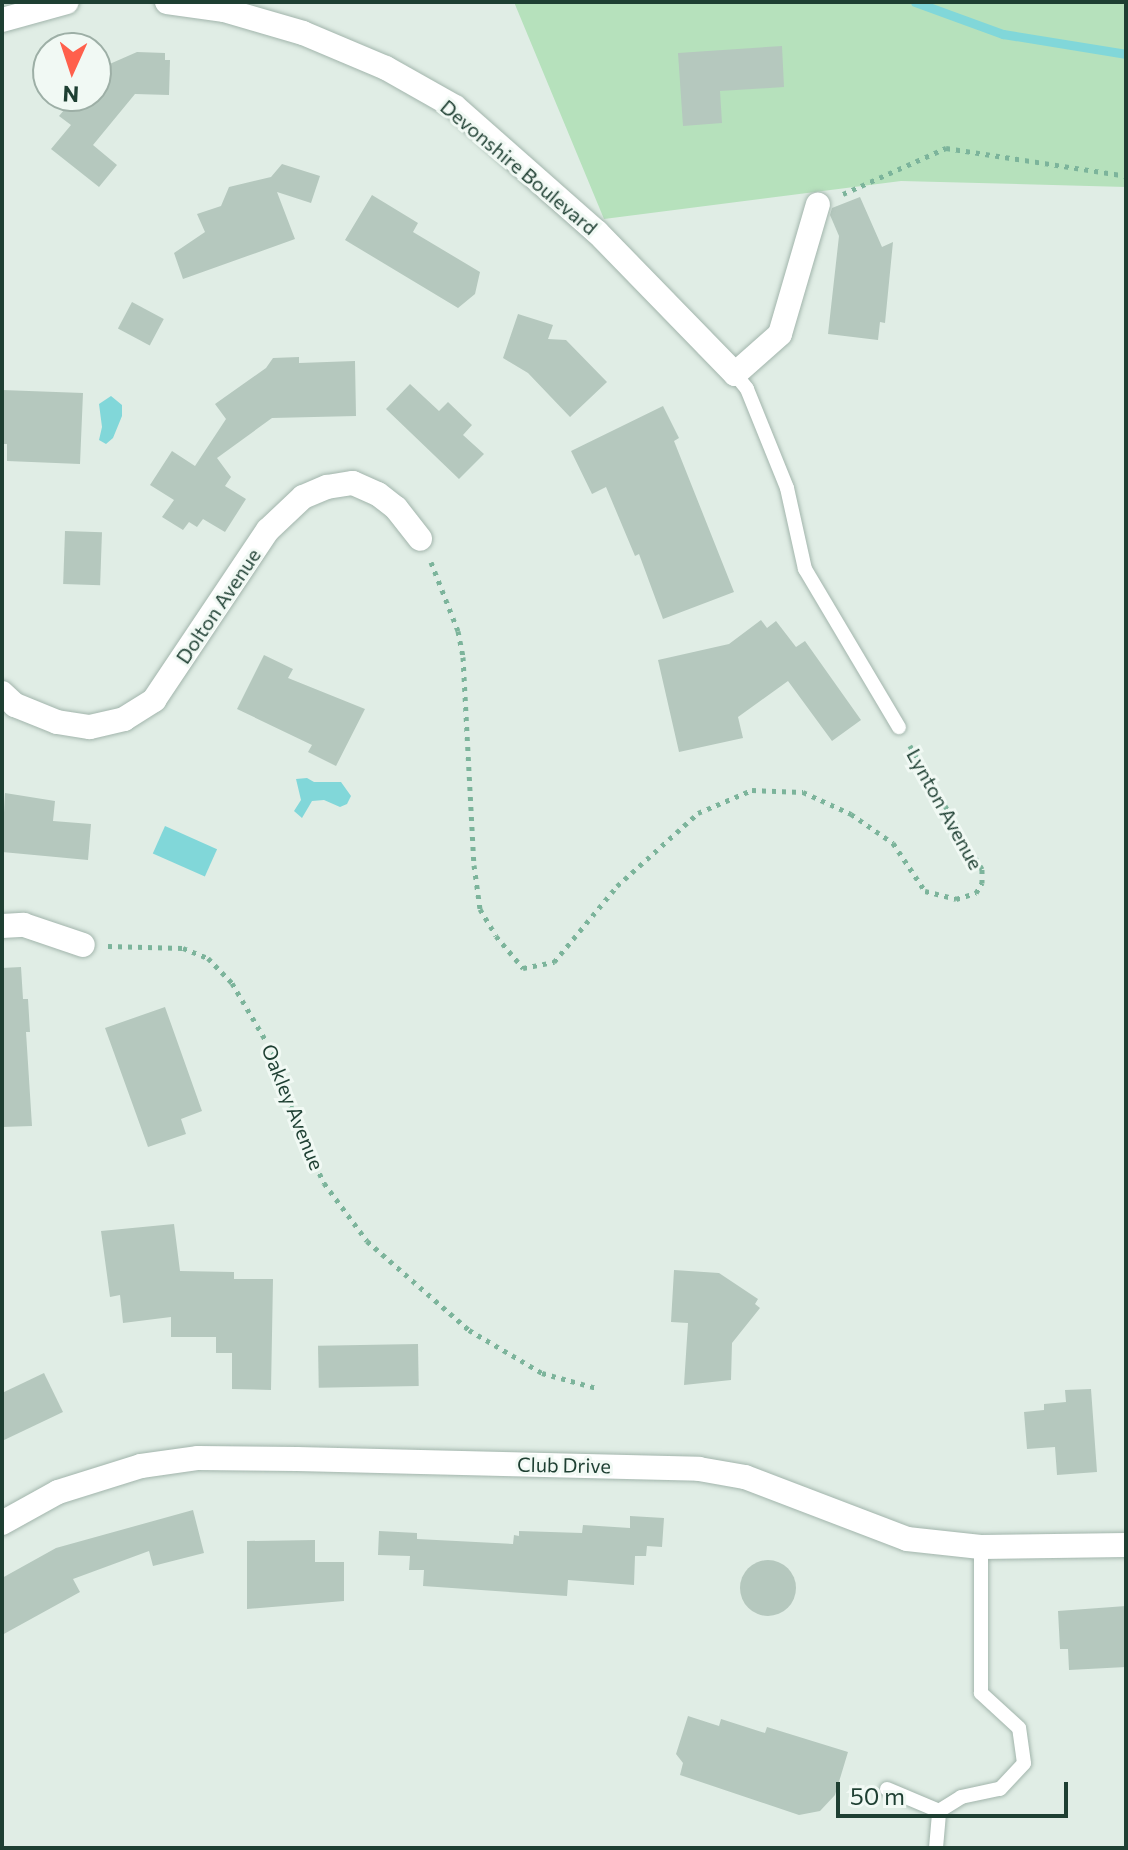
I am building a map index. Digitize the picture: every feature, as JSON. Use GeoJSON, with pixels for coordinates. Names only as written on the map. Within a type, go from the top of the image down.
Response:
{"type":"FeatureCollection","features":[{"type":"Feature","properties":{"kind":"street"},"geometry":{"type":"LineString","coordinates":[[2,20],[67,2]]}},
{"type":"Feature","properties":{"kind":"street","name":"Devonshire Boulevard"},"geometry":{"type":"LineString","coordinates":[[167,2],[224,10],[303,33],[386,68],[455,107],[597,232],[735,374]]}},
{"type":"Feature","properties":{"kind":"street"},"geometry":{"type":"LineString","coordinates":[[735,374],[780,334],[818,204]]}},
{"type":"Feature","properties":{"kind":"street","name":"Dolton Avenue"},"geometry":{"type":"LineString","coordinates":[[2,693],[15,705],[57,722],[90,727],[124,719],[154,700],[268,530],[303,497],[327,487],[353,483],[378,494],[396,508],[420,539]]}},
{"type":"Feature","properties":{"kind":"street"},"geometry":{"type":"LineString","coordinates":[[2,926],[24,925],[83,945]]}},
{"type":"Feature","properties":{"kind":"street","name":"Club Drive"},"geometry":{"type":"LineString","coordinates":[[2,1523],[58,1492],[102,1475],[181,1460],[621,1466],[699,1469],[745,1477],[907,1539],[981,1547],[1126,1545]]}},
{"type":"Feature","properties":{"kind":"lane","name":"Lynton Avenue"},"geometry":{"type":"LineString","coordinates":[[735,374],[747,389],[787,488],[805,569],[899,727]]}},
{"type":"Feature","properties":{"kind":"lane"},"geometry":{"type":"LineString","coordinates":[[939,1811],[961,1797],[1000,1789],[1024,1763],[1019,1728],[981,1693],[981,1547]]}},
{"type":"Feature","properties":{"kind":"lane"},"geometry":{"type":"LineString","coordinates":[[887,1789],[939,1811]]}},
{"type":"Feature","properties":{"kind":"lane"},"geometry":{"type":"LineString","coordinates":[[936,1848],[939,1811]]}},
{"type":"Feature","properties":{"kind":"path"},"geometry":{"type":"LineString","coordinates":[[818,204],[946,148],[1126,176]]}},
{"type":"Feature","properties":{"kind":"path","name":"Lynton Avenue"},"geometry":{"type":"LineString","coordinates":[[420,539],[458,631],[463,657],[480,909],[496,936],[523,968],[554,962],[617,886],[698,813],[752,790],[803,792],[851,814],[893,843],[925,891],[956,899],[976,893],[982,883],[982,869],[899,727]]}},
{"type":"Feature","properties":{"kind":"path","name":"Oakley Avenue"},"geometry":{"type":"LineString","coordinates":[[83,945],[183,948],[208,958],[232,983],[276,1058],[298,1128],[324,1183],[367,1241],[469,1330],[542,1373],[597,1388]]}},
{"type":"Feature","properties":{"kind":"green space"},"geometry":{"type":"Polygon","coordinates":[[[514,2],[1126,2],[1126,187],[901,181],[604,219],[514,2]]]}},
{"type":"Feature","properties":{"kind":"water"},"geometry":{"type":"Polygon","coordinates":[[[111,396],[122,405],[122,416],[113,438],[106,444],[99,440],[102,427],[99,404],[111,396]]]}},
{"type":"Feature","properties":{"kind":"water"},"geometry":{"type":"Polygon","coordinates":[[[307,778],[314,782],[341,782],[351,796],[347,804],[340,807],[324,800],[312,801],[302,818],[294,811],[301,800],[296,779],[307,778]]]}},
{"type":"Feature","properties":{"kind":"water"},"geometry":{"type":"Polygon","coordinates":[[[165,826],[217,849],[205,877],[153,853],[165,826]]]}},
{"type":"Feature","properties":{"kind":"building"},"geometry":{"type":"Polygon","coordinates":[[[782,46],[784,87],[720,91],[722,123],[683,126],[678,53],[782,46]]]}},
{"type":"Feature","properties":{"kind":"building"},"geometry":{"type":"Polygon","coordinates":[[[137,52],[165,53],[165,60],[170,60],[169,95],[135,94],[93,145],[117,165],[99,187],[51,149],[71,125],[59,116],[62,112],[112,112],[112,63],[137,52]]]}},
{"type":"Feature","properties":{"kind":"building"},"geometry":{"type":"Polygon","coordinates":[[[282,164],[320,176],[311,203],[277,192],[295,239],[183,279],[174,253],[205,232],[197,214],[221,206],[229,187],[271,177],[282,164]]]}},
{"type":"Feature","properties":{"kind":"building"},"geometry":{"type":"Polygon","coordinates":[[[372,195],[418,223],[413,232],[480,272],[475,294],[458,308],[345,240],[372,195]]]}},
{"type":"Feature","properties":{"kind":"building"},"geometry":{"type":"Polygon","coordinates":[[[860,197],[882,247],[893,242],[885,323],[880,322],[878,340],[828,334],[839,236],[830,215],[832,208],[860,197]]]}},
{"type":"Feature","properties":{"kind":"building"},"geometry":{"type":"Polygon","coordinates":[[[132,302],[164,319],[150,345],[118,328],[132,302]]]}},
{"type":"Feature","properties":{"kind":"building"},"geometry":{"type":"Polygon","coordinates":[[[518,314],[553,325],[548,339],[566,340],[607,382],[570,417],[528,373],[503,358],[518,314]]]}},
{"type":"Feature","properties":{"kind":"building"},"geometry":{"type":"Polygon","coordinates":[[[299,357],[299,363],[355,361],[356,416],[272,418],[217,458],[231,477],[225,486],[246,499],[225,532],[203,519],[197,527],[189,522],[183,530],[162,517],[174,500],[150,485],[172,451],[195,466],[226,419],[215,404],[266,368],[273,358],[299,357]]]}},
{"type":"Feature","properties":{"kind":"building"},"geometry":{"type":"Polygon","coordinates":[[[410,384],[439,411],[448,402],[472,425],[463,435],[484,454],[459,479],[386,409],[410,384]]]}},
{"type":"Feature","properties":{"kind":"building"},"geometry":{"type":"Polygon","coordinates":[[[2,390],[83,393],[80,464],[7,461],[7,444],[2,444],[2,390]]]}},
{"type":"Feature","properties":{"kind":"building"},"geometry":{"type":"Polygon","coordinates":[[[663,406],[679,438],[674,441],[734,592],[663,619],[639,554],[635,556],[606,487],[592,494],[571,451],[663,406]]]}},
{"type":"Feature","properties":{"kind":"building"},"geometry":{"type":"Polygon","coordinates":[[[65,531],[102,532],[100,585],[63,584],[65,531]]]}},
{"type":"Feature","properties":{"kind":"building"},"geometry":{"type":"Polygon","coordinates":[[[761,620],[767,628],[776,621],[796,647],[805,641],[861,720],[832,741],[788,681],[738,717],[743,738],[679,752],[658,660],[729,644],[761,620]]]}},
{"type":"Feature","properties":{"kind":"building"},"geometry":{"type":"Polygon","coordinates":[[[264,655],[293,669],[288,678],[365,709],[336,766],[308,752],[312,745],[237,709],[264,655]]]}},
{"type":"Feature","properties":{"kind":"building"},"geometry":{"type":"Polygon","coordinates":[[[5,793],[55,801],[53,821],[91,824],[88,860],[2,852],[5,793]]]}},
{"type":"Feature","properties":{"kind":"building"},"geometry":{"type":"Polygon","coordinates":[[[21,967],[23,999],[28,999],[30,1032],[26,1032],[32,1126],[2,1127],[2,968],[21,967]]]}},
{"type":"Feature","properties":{"kind":"building"},"geometry":{"type":"Polygon","coordinates":[[[165,1007],[202,1111],[181,1119],[186,1134],[148,1147],[105,1028],[165,1007]]]}},
{"type":"Feature","properties":{"kind":"building"},"geometry":{"type":"Polygon","coordinates":[[[174,1224],[180,1271],[234,1272],[234,1279],[273,1279],[271,1390],[232,1389],[232,1353],[216,1353],[216,1337],[171,1337],[171,1317],[123,1323],[120,1295],[110,1297],[101,1231],[174,1224]]]}},
{"type":"Feature","properties":{"kind":"building"},"geometry":{"type":"Polygon","coordinates":[[[674,1270],[719,1273],[758,1299],[755,1304],[760,1308],[732,1343],[731,1380],[684,1385],[688,1323],[671,1322],[674,1270]]]}},
{"type":"Feature","properties":{"kind":"building"},"geometry":{"type":"Polygon","coordinates":[[[418,1344],[419,1386],[319,1388],[318,1346],[418,1344]]]}},
{"type":"Feature","properties":{"kind":"building"},"geometry":{"type":"Polygon","coordinates":[[[44,1373],[63,1412],[2,1441],[2,1393],[44,1373]]]}},
{"type":"Feature","properties":{"kind":"building"},"geometry":{"type":"Polygon","coordinates":[[[1091,1389],[1097,1472],[1057,1475],[1055,1447],[1027,1449],[1024,1412],[1044,1410],[1044,1404],[1066,1402],[1065,1390],[1091,1389]]]}},
{"type":"Feature","properties":{"kind":"building"},"geometry":{"type":"Polygon","coordinates":[[[193,1510],[204,1553],[153,1566],[149,1551],[73,1579],[80,1592],[2,1635],[2,1578],[56,1548],[193,1510]]]}},
{"type":"Feature","properties":{"kind":"building"},"geometry":{"type":"Polygon","coordinates":[[[630,1516],[664,1518],[662,1547],[647,1546],[646,1556],[635,1556],[634,1585],[568,1580],[567,1596],[423,1586],[424,1570],[409,1570],[410,1556],[378,1555],[379,1531],[417,1533],[417,1539],[513,1544],[514,1535],[519,1536],[519,1531],[582,1533],[583,1525],[630,1528],[630,1516]]]}},
{"type":"Feature","properties":{"kind":"building"},"geometry":{"type":"Polygon","coordinates":[[[315,1540],[315,1562],[344,1562],[344,1601],[247,1609],[247,1541],[315,1540]]]}},
{"type":"Feature","properties":{"kind":"building"},"geometry":{"type":"Polygon","coordinates":[[[768,1560],[787,1569],[796,1588],[787,1607],[768,1616],[749,1607],[740,1588],[749,1569],[768,1560]]]}},
{"type":"Feature","properties":{"kind":"building"},"geometry":{"type":"Polygon","coordinates":[[[1126,1606],[1126,1667],[1069,1670],[1068,1649],[1060,1649],[1058,1611],[1126,1606]]]}},
{"type":"Feature","properties":{"kind":"building"},"geometry":{"type":"Polygon","coordinates":[[[688,1716],[719,1726],[721,1719],[765,1733],[767,1727],[848,1752],[835,1795],[820,1811],[799,1815],[680,1775],[683,1763],[676,1754],[688,1716]]]}},
{"type":"Feature","properties":{"kind":"waterway"},"geometry":{"type":"LineString","coordinates":[[915,2],[1003,34],[1126,54]]}}]}
